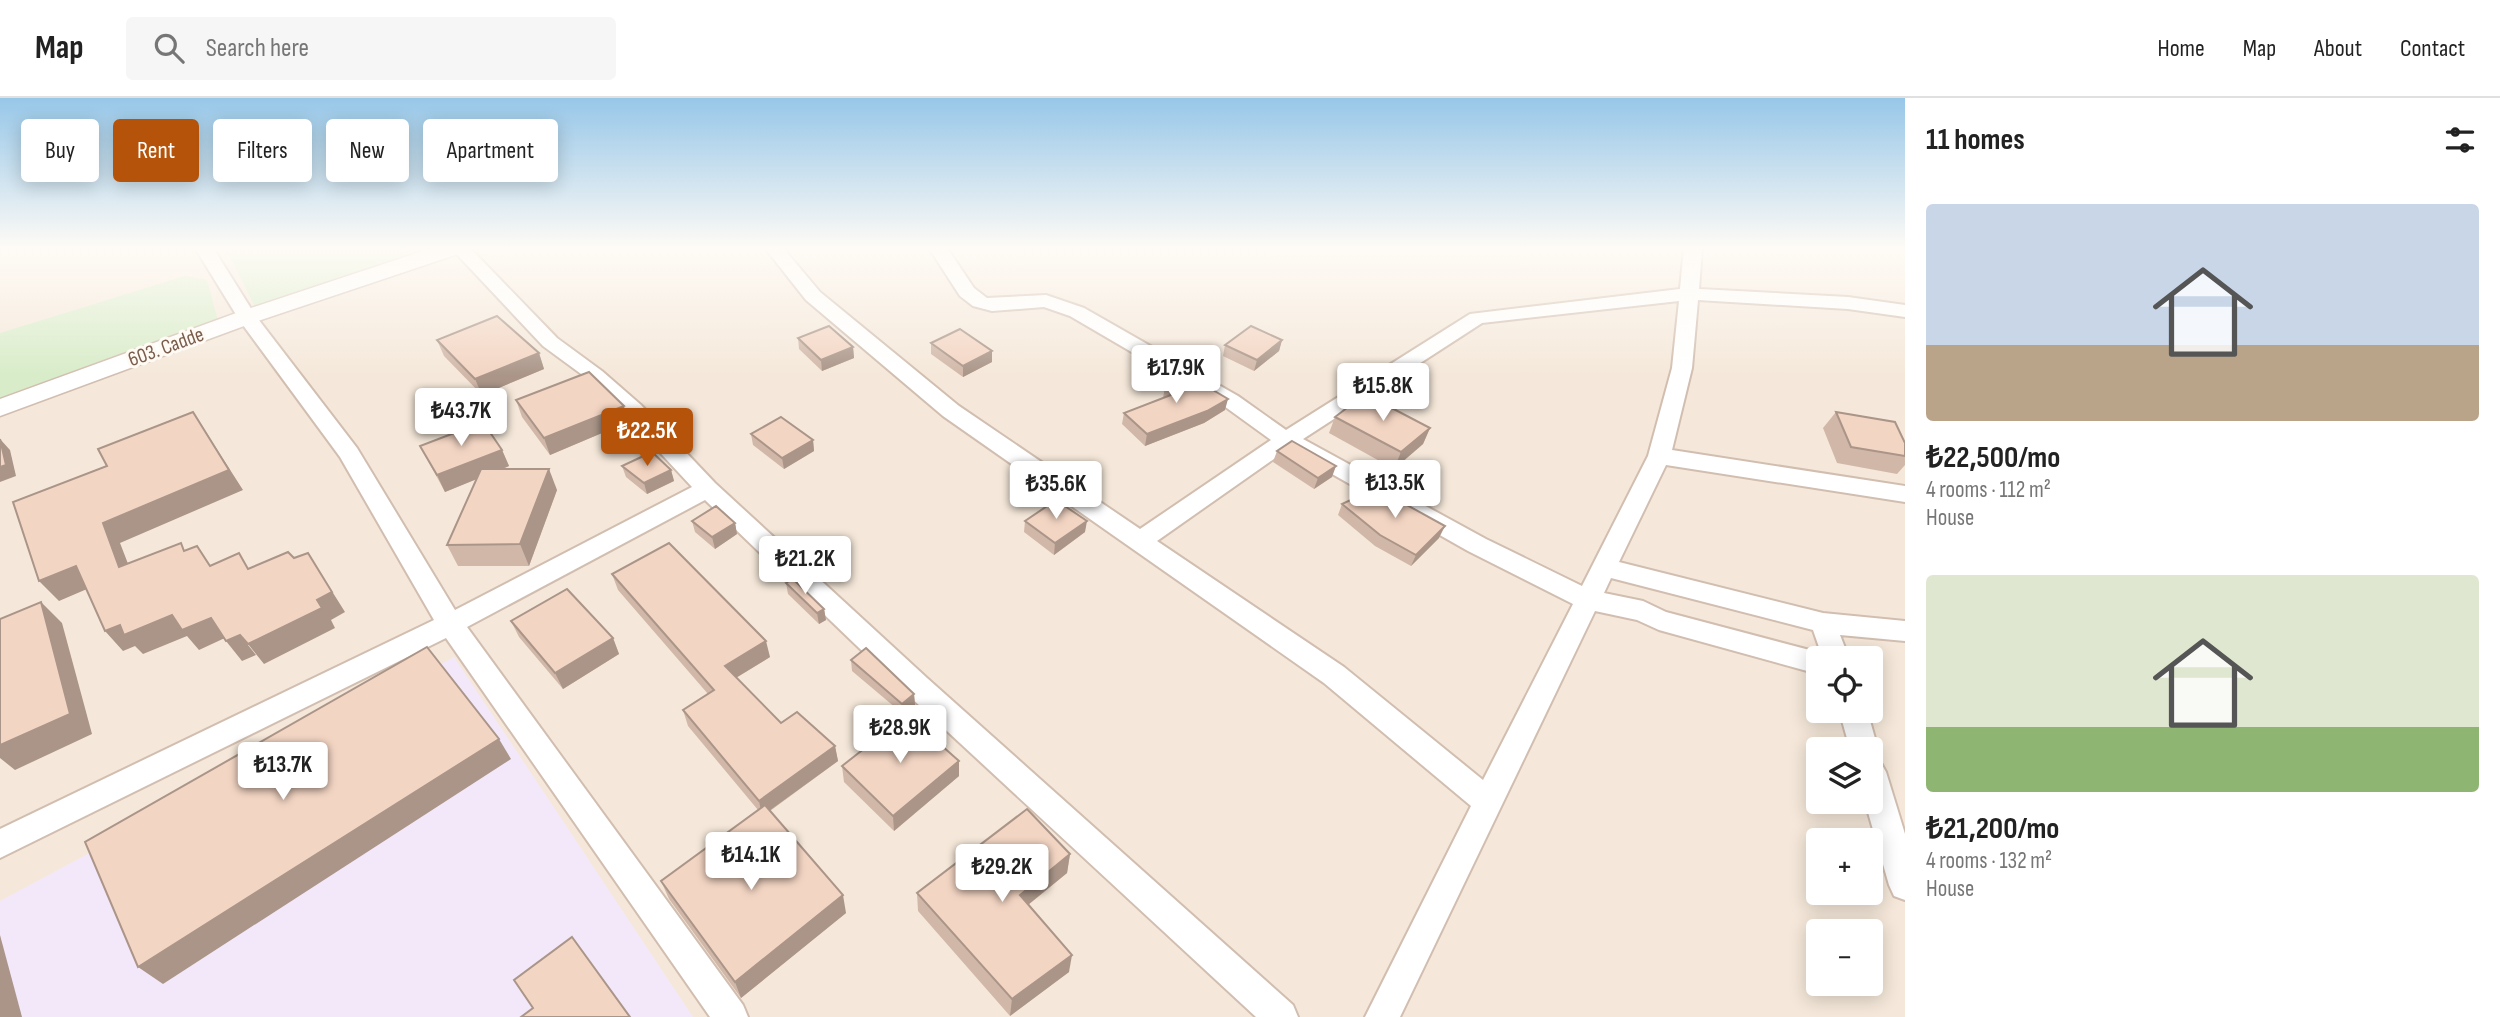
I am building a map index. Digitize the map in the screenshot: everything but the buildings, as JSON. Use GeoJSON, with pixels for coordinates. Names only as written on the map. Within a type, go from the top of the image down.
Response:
{"type":"FeatureCollection","features":[{"type":"Feature","properties":{"kind":"street"},"geometry":{"type":"LineString","coordinates":[[231,291],[247,317],[349,453],[450,624],[731,1017]]}},
{"type":"Feature","properties":{"kind":"street","name":"603. Cadde"},"geometry":{"type":"LineString","coordinates":[[0,408],[325,291]]}},
{"type":"Feature","properties":{"kind":"street"},"geometry":{"type":"LineString","coordinates":[[501,291],[550,342],[595,375],[633,410],[707,489],[916,686],[1281,1017]]}},
{"type":"Feature","properties":{"kind":"street"},"geometry":{"type":"LineString","coordinates":[[809,291],[951,411],[1334,675],[1488,802]]}},
{"type":"Feature","properties":{"kind":"street"},"geometry":{"type":"LineString","coordinates":[[966,291],[980,302],[992,305],[1046,301],[1077,312],[1180,369],[1287,439],[1477,545],[1588,600],[1643,611],[1658,620],[1806,660]]}},
{"type":"Feature","properties":{"kind":"street"},"geometry":{"type":"LineString","coordinates":[[1381,1017],[1660,456],[1682,368],[1689,291]]}},
{"type":"Feature","properties":{"kind":"street"},"geometry":{"type":"LineString","coordinates":[[1140,541],[1287,439],[1477,318],[1689,294],[1847,303],[1905,311]]}},
{"type":"Feature","properties":{"kind":"street"},"geometry":{"type":"LineString","coordinates":[[1660,456],[1905,494]]}},
{"type":"Feature","properties":{"kind":"street"},"geometry":{"type":"LineString","coordinates":[[0,844],[450,624],[707,489]]}},
{"type":"Feature","properties":{"kind":"street"},"geometry":{"type":"LineString","coordinates":[[1604,567],[1823,623],[1905,631]]}},
{"type":"Feature","properties":{"kind":"street"},"geometry":{"type":"LineString","coordinates":[[1823,623],[1832,646]]}},
{"type":"Feature","properties":{"kind":"street"},"geometry":{"type":"LineString","coordinates":[[1883,812],[1905,886]]}},
{"type":"Feature","properties":{"kind":"shaded area"},"geometry":{"type":"Polygon","coordinates":[[[0,291],[1905,291],[1905,1017],[0,1017],[0,291]]]}},
{"type":"Feature","properties":{"kind":"shaded area"},"geometry":{"type":"Polygon","coordinates":[[[454,657],[693,1017],[0,1017],[0,901],[454,657]]]}},
{"type":"Feature","properties":{"kind":"green space"},"geometry":{"type":"Polygon","coordinates":[[[137,291],[210,291],[218,321],[0,399],[0,333],[137,291]]]}},
{"type":"Feature","properties":{"kind":"green space"},"geometry":{"type":"Polygon","coordinates":[[[247,291],[302,291],[255,307],[247,291]]]}}]}
